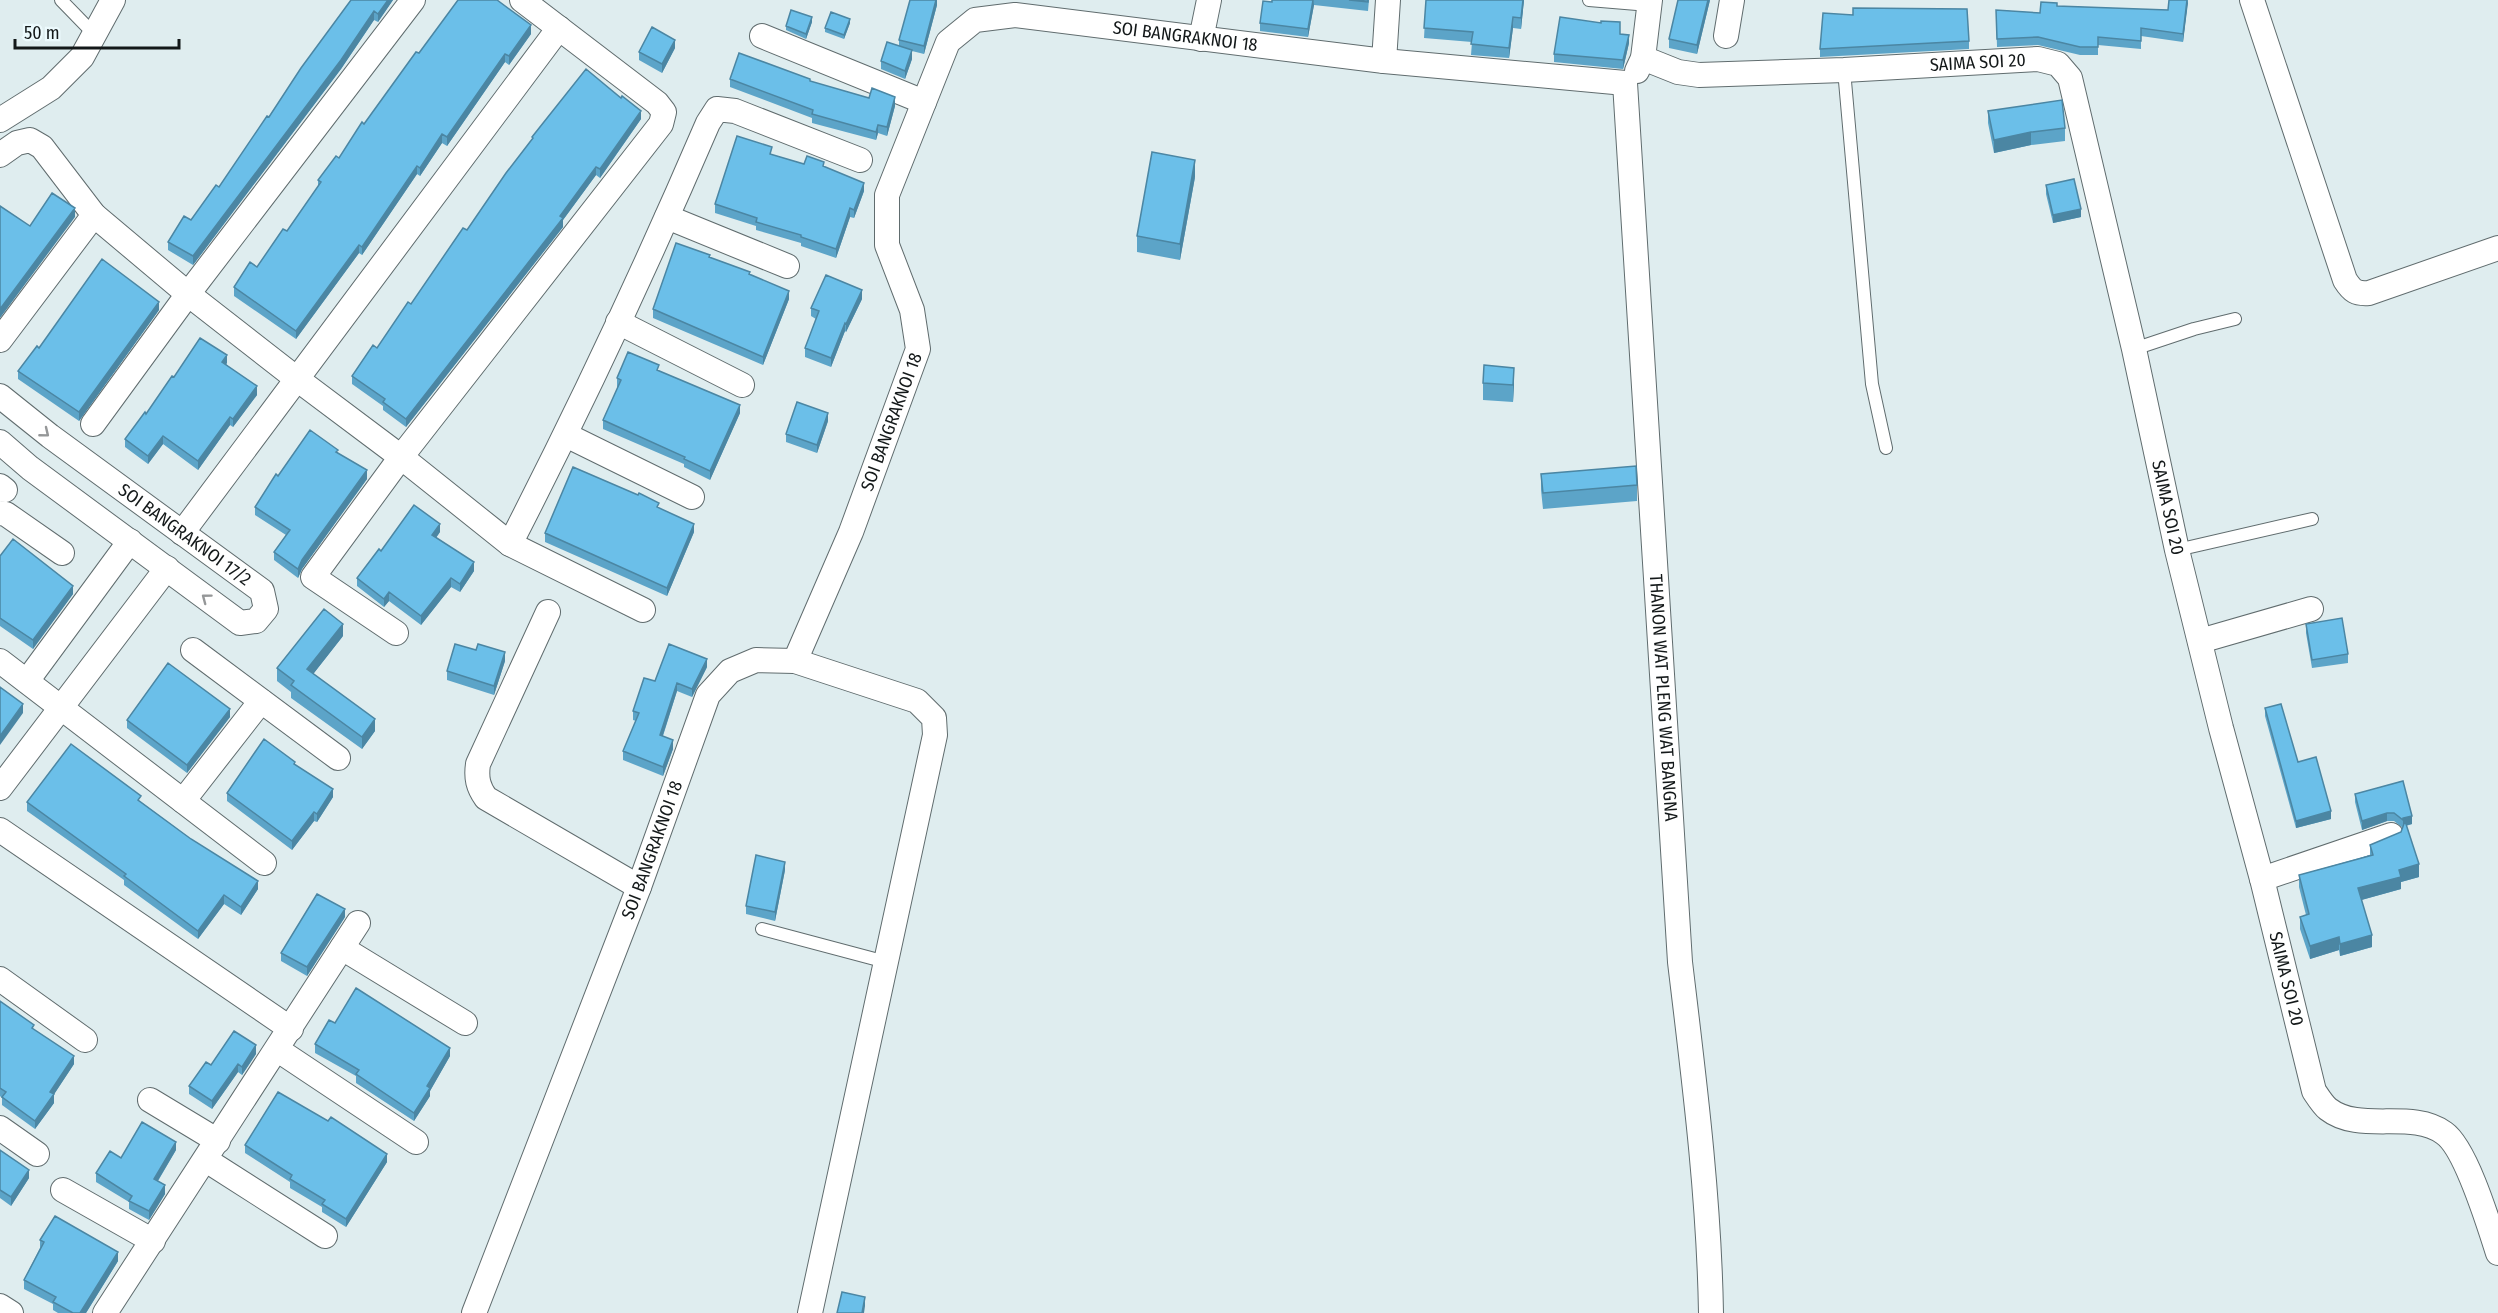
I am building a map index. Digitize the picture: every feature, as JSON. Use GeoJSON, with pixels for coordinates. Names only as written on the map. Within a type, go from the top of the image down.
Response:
{"type":"FeatureCollection","features":[{"type":"Feature","properties":{"kind":"street"},"geometry":{"type":"LineString","coordinates":[[0,120],[51,88],[82,57],[113,0]]}},
{"type":"Feature","properties":{"kind":"street"},"geometry":{"type":"LineString","coordinates":[[93,424],[188,294],[413,0]]}},
{"type":"Feature","properties":{"kind":"street"},"geometry":{"type":"LineString","coordinates":[[396,633],[314,576],[401,457],[661,124],[664,112],[657,103],[522,0]]}},
{"type":"Feature","properties":{"kind":"street"},"geometry":{"type":"LineString","coordinates":[[1201,39],[1209,0]]}},
{"type":"Feature","properties":{"kind":"street"},"geometry":{"type":"LineString","coordinates":[[1383,61],[1388,0]]}},
{"type":"Feature","properties":{"kind":"street"},"geometry":{"type":"LineString","coordinates":[[1726,36],[1732,0]]}},
{"type":"Feature","properties":{"kind":"street"},"geometry":{"type":"LineString","coordinates":[[2252,0],[2345,280],[2351,290],[2359,294],[2369,293],[2498,248]]}},
{"type":"Feature","properties":{"kind":"street"},"geometry":{"type":"LineString","coordinates":[[1625,83],[1637,73],[1643,58],[1649,2]]}},
{"type":"Feature","properties":{"kind":"street","name":"SOI BANGRAKNOI 18"},"geometry":{"type":"LineString","coordinates":[[474,1313],[639,886],[708,695],[730,671],[756,660],[795,661],[851,532],[918,349],[912,310],[886,244],[887,195],[948,42],[975,20],[1015,15],[1383,61],[1625,83]]}},
{"type":"Feature","properties":{"kind":"street"},"geometry":{"type":"LineString","coordinates":[[182,532],[559,28]]}},
{"type":"Feature","properties":{"kind":"street"},"geometry":{"type":"LineString","coordinates":[[762,36],[924,102]]}},
{"type":"Feature","properties":{"kind":"street","name":"SAIMA SOI 20"},"geometry":{"type":"LineString","coordinates":[[1643,58],[1678,72],[1699,75],[1844,70],[2038,58],[2058,64],[2070,78],[2134,349],[2177,550],[2314,1091],[2328,1109],[2347,1118],[2423,1125],[2444,1132],[2459,1148],[2494,1227],[2498,1253]]}},
{"type":"Feature","properties":{"kind":"street","name":"THANON WAT PLENG WAT BANGNA"},"geometry":{"type":"LineString","coordinates":[[1625,83],[1680,962],[1710,1244],[1711,1313]]}},
{"type":"Feature","properties":{"kind":"street"},"geometry":{"type":"LineString","coordinates":[[510,544],[566,435],[708,123],[717,109],[735,111],[860,160]]}},
{"type":"Feature","properties":{"kind":"street"},"geometry":{"type":"LineString","coordinates":[[0,155],[17,143],[30,140],[42,147],[94,215],[188,294],[401,457],[510,544],[643,610]]}},
{"type":"Feature","properties":{"kind":"street"},"geometry":{"type":"LineString","coordinates":[[0,340],[94,215]]}},
{"type":"Feature","properties":{"kind":"street"},"geometry":{"type":"LineString","coordinates":[[667,217],[787,266]]}},
{"type":"Feature","properties":{"kind":"street"},"geometry":{"type":"LineString","coordinates":[[618,322],[742,385]]}},
{"type":"Feature","properties":{"kind":"street","name":"SOI BANGRAKNOI 17/2"},"geometry":{"type":"LineString","coordinates":[[0,396],[50,436],[262,591],[266,609],[256,621],[240,624],[30,468],[0,442]]}},
{"type":"Feature","properties":{"kind":"street"},"geometry":{"type":"LineString","coordinates":[[566,435],[692,497]]}},
{"type":"Feature","properties":{"kind":"street"},"geometry":{"type":"LineString","coordinates":[[2,496],[6,514],[62,553]]}},
{"type":"Feature","properties":{"kind":"street"},"geometry":{"type":"LineString","coordinates":[[27,681],[130,541]]}},
{"type":"Feature","properties":{"kind":"street"},"geometry":{"type":"LineString","coordinates":[[0,788],[167,568]]}},
{"type":"Feature","properties":{"kind":"street"},"geometry":{"type":"LineString","coordinates":[[2199,641],[2311,609]]}},
{"type":"Feature","properties":{"kind":"street"},"geometry":{"type":"LineString","coordinates":[[548,612],[482,754],[477,776],[480,789],[486,798],[639,886]]}},
{"type":"Feature","properties":{"kind":"street"},"geometry":{"type":"LineString","coordinates":[[193,650],[338,758]]}},
{"type":"Feature","properties":{"kind":"street"},"geometry":{"type":"LineString","coordinates":[[0,661],[264,863]]}},
{"type":"Feature","properties":{"kind":"street"},"geometry":{"type":"LineString","coordinates":[[795,661],[917,701],[934,718],[935,735],[810,1313]]}},
{"type":"Feature","properties":{"kind":"street"},"geometry":{"type":"LineString","coordinates":[[183,801],[261,701]]}},
{"type":"Feature","properties":{"kind":"street"},"geometry":{"type":"LineString","coordinates":[[0,830],[291,1029]]}},
{"type":"Feature","properties":{"kind":"street"},"geometry":{"type":"LineString","coordinates":[[2262,879],[2391,835]]}},
{"type":"Feature","properties":{"kind":"street"},"geometry":{"type":"LineString","coordinates":[[105,1313],[278,1050],[358,923]]}},
{"type":"Feature","properties":{"kind":"street"},"geometry":{"type":"LineString","coordinates":[[342,948],[465,1023]]}},
{"type":"Feature","properties":{"kind":"street"},"geometry":{"type":"LineString","coordinates":[[0,979],[85,1040]]}},
{"type":"Feature","properties":{"kind":"street"},"geometry":{"type":"LineString","coordinates":[[278,1050],[416,1142]]}},
{"type":"Feature","properties":{"kind":"street"},"geometry":{"type":"LineString","coordinates":[[150,1100],[325,1236]]}},
{"type":"Feature","properties":{"kind":"street"},"geometry":{"type":"LineString","coordinates":[[0,1128],[37,1154]]}},
{"type":"Feature","properties":{"kind":"street"},"geometry":{"type":"LineString","coordinates":[[63,1190],[153,1240]]}},
{"type":"Feature","properties":{"kind":"street"},"geometry":{"type":"LineString","coordinates":[[0,1306],[11,1313]]}},
{"type":"Feature","properties":{"kind":"lane"},"geometry":{"type":"LineString","coordinates":[[61,0],[95,35]]}},
{"type":"Feature","properties":{"kind":"lane"},"geometry":{"type":"LineString","coordinates":[[1589,0],[1649,2]]}},
{"type":"Feature","properties":{"kind":"lane"},"geometry":{"type":"LineString","coordinates":[[1844,70],[1872,384],[1886,448]]}},
{"type":"Feature","properties":{"kind":"lane"},"geometry":{"type":"LineString","coordinates":[[2134,349],[2194,329],[2235,319]]}},
{"type":"Feature","properties":{"kind":"lane"},"geometry":{"type":"LineString","coordinates":[[2177,550],[2312,519]]}},
{"type":"Feature","properties":{"kind":"lane"},"geometry":{"type":"LineString","coordinates":[[762,929],[886,962]]}},
{"type":"Feature","properties":{"kind":"building"},"geometry":{"type":"Polygon","coordinates":[[[351,0],[388,0],[378,14],[374,11],[341,60],[193,256],[168,242],[184,216],[191,220],[216,185],[219,187],[351,0]]]}},
{"type":"Feature","properties":{"kind":"building"},"geometry":{"type":"Polygon","coordinates":[[[458,0],[497,0],[531,25],[509,56],[505,54],[447,137],[442,134],[420,168],[417,166],[362,247],[359,245],[296,331],[234,287],[250,262],[257,267],[283,229],[287,231],[321,182],[318,180],[336,156],[339,158],[362,122],[364,124],[416,52],[419,53],[458,0]]]}},
{"type":"Feature","properties":{"kind":"building"},"geometry":{"type":"Polygon","coordinates":[[[910,0],[936,0],[924,46],[899,40],[910,0]]]}},
{"type":"Feature","properties":{"kind":"building"},"geometry":{"type":"Polygon","coordinates":[[[1272,0],[1313,0],[1308,29],[1260,23],[1263,1],[1272,2],[1272,0]]]}},
{"type":"Feature","properties":{"kind":"building"},"geometry":{"type":"Polygon","coordinates":[[[1426,0],[1523,0],[1521,18],[1513,17],[1509,48],[1471,44],[1473,32],[1424,28],[1426,0]]]}},
{"type":"Feature","properties":{"kind":"building"},"geometry":{"type":"Polygon","coordinates":[[[1678,0],[1708,0],[1697,45],[1669,39],[1678,0]]]}},
{"type":"Feature","properties":{"kind":"building"},"geometry":{"type":"Polygon","coordinates":[[[2169,0],[2187,0],[2183,34],[2141,28],[2141,41],[2098,37],[2098,47],[2080,47],[2038,37],[1997,39],[1996,10],[2040,13],[2041,2],[2057,3],[2057,6],[2168,10],[2169,0]]]}},
{"type":"Feature","properties":{"kind":"building"},"geometry":{"type":"Polygon","coordinates":[[[1853,8],[1967,9],[1969,41],[1820,49],[1823,13],[1853,15],[1853,8]]]}},
{"type":"Feature","properties":{"kind":"building"},"geometry":{"type":"Polygon","coordinates":[[[791,10],[812,17],[806,34],[786,26],[791,10]]]}},
{"type":"Feature","properties":{"kind":"building"},"geometry":{"type":"Polygon","coordinates":[[[831,12],[850,19],[844,35],[825,28],[831,12]]]}},
{"type":"Feature","properties":{"kind":"building"},"geometry":{"type":"Polygon","coordinates":[[[1560,17],[1601,23],[1601,21],[1620,22],[1620,34],[1629,35],[1623,60],[1554,54],[1560,17]]]}},
{"type":"Feature","properties":{"kind":"building"},"geometry":{"type":"Polygon","coordinates":[[[652,27],[675,40],[662,64],[639,52],[652,27]]]}},
{"type":"Feature","properties":{"kind":"building"},"geometry":{"type":"Polygon","coordinates":[[[887,42],[912,50],[905,71],[881,61],[887,42]]]}},
{"type":"Feature","properties":{"kind":"building"},"geometry":{"type":"Polygon","coordinates":[[[739,53],[810,79],[810,81],[869,98],[872,88],[895,97],[887,127],[878,125],[876,132],[812,114],[813,110],[730,79],[739,53]]]}},
{"type":"Feature","properties":{"kind":"building"},"geometry":{"type":"Polygon","coordinates":[[[586,69],[621,98],[622,96],[641,111],[600,169],[596,167],[560,216],[563,218],[406,419],[383,402],[385,399],[352,376],[373,345],[377,348],[408,302],[411,304],[463,228],[467,230],[532,137],[586,69]]]}},
{"type":"Feature","properties":{"kind":"building"},"geometry":{"type":"Polygon","coordinates":[[[2062,100],[2065,128],[1994,140],[1988,111],[2062,100]]]}},
{"type":"Feature","properties":{"kind":"building"},"geometry":{"type":"Polygon","coordinates":[[[737,136],[772,147],[770,154],[804,164],[807,156],[824,162],[823,166],[864,183],[854,210],[850,208],[836,249],[801,237],[801,235],[756,222],[757,218],[715,204],[737,136]]]}},
{"type":"Feature","properties":{"kind":"building"},"geometry":{"type":"Polygon","coordinates":[[[1152,152],[1195,160],[1180,244],[1137,236],[1152,152]]]}},
{"type":"Feature","properties":{"kind":"building"},"geometry":{"type":"Polygon","coordinates":[[[2074,179],[2081,209],[2053,215],[2046,185],[2074,179]]]}},
{"type":"Feature","properties":{"kind":"building"},"geometry":{"type":"Polygon","coordinates":[[[52,193],[75,208],[0,309],[0,206],[30,226],[52,193]]]}},
{"type":"Feature","properties":{"kind":"building"},"geometry":{"type":"Polygon","coordinates":[[[676,243],[710,255],[709,257],[750,272],[749,274],[789,291],[763,357],[653,309],[676,243]]]}},
{"type":"Feature","properties":{"kind":"building"},"geometry":{"type":"Polygon","coordinates":[[[102,259],[159,302],[79,412],[18,371],[37,346],[39,348],[102,259]]]}},
{"type":"Feature","properties":{"kind":"building"},"geometry":{"type":"Polygon","coordinates":[[[826,275],[862,290],[831,358],[805,348],[819,311],[811,308],[826,275]]]}},
{"type":"Feature","properties":{"kind":"building"},"geometry":{"type":"Polygon","coordinates":[[[200,338],[227,355],[222,362],[257,386],[233,419],[230,417],[198,461],[163,436],[148,456],[125,439],[145,412],[146,414],[172,376],[174,377],[200,338]]]}},
{"type":"Feature","properties":{"kind":"building"},"geometry":{"type":"Polygon","coordinates":[[[628,352],[659,365],[657,370],[740,405],[710,471],[684,459],[685,457],[603,420],[621,380],[617,378],[628,352]]]}},
{"type":"Feature","properties":{"kind":"building"},"geometry":{"type":"Polygon","coordinates":[[[1484,365],[1514,368],[1513,385],[1483,383],[1484,365]]]}},
{"type":"Feature","properties":{"kind":"building"},"geometry":{"type":"Polygon","coordinates":[[[797,402],[828,413],[817,445],[786,434],[797,402]]]}},
{"type":"Feature","properties":{"kind":"building"},"geometry":{"type":"Polygon","coordinates":[[[310,430],[338,450],[336,452],[367,470],[302,560],[298,569],[274,552],[290,530],[255,507],[276,474],[278,476],[310,430]]]}},
{"type":"Feature","properties":{"kind":"building"},"geometry":{"type":"Polygon","coordinates":[[[1636,466],[1637,485],[1543,493],[1541,474],[1636,466]]]}},
{"type":"Feature","properties":{"kind":"building"},"geometry":{"type":"Polygon","coordinates":[[[573,467],[638,495],[639,493],[659,503],[657,507],[694,524],[667,588],[545,533],[573,467]]]}},
{"type":"Feature","properties":{"kind":"building"},"geometry":{"type":"Polygon","coordinates":[[[414,505],[440,524],[432,535],[474,562],[460,584],[451,578],[421,616],[389,592],[384,599],[357,578],[379,549],[381,551],[414,505]]]}},
{"type":"Feature","properties":{"kind":"building"},"geometry":{"type":"Polygon","coordinates":[[[13,539],[73,586],[33,640],[0,618],[0,556],[13,539]]]}},
{"type":"Feature","properties":{"kind":"building"},"geometry":{"type":"Polygon","coordinates":[[[324,609],[343,624],[307,669],[375,719],[362,737],[291,685],[294,681],[277,668],[324,609]]]}},
{"type":"Feature","properties":{"kind":"building"},"geometry":{"type":"Polygon","coordinates":[[[2342,618],[2348,654],[2312,660],[2306,624],[2342,618]]]}},
{"type":"Feature","properties":{"kind":"building"},"geometry":{"type":"Polygon","coordinates":[[[455,644],[476,650],[478,644],[505,652],[494,686],[447,671],[455,644]]]}},
{"type":"Feature","properties":{"kind":"building"},"geometry":{"type":"Polygon","coordinates":[[[669,644],[707,659],[692,689],[677,683],[660,735],[673,740],[663,767],[623,751],[639,713],[633,711],[644,678],[655,681],[669,644]]]}},
{"type":"Feature","properties":{"kind":"building"},"geometry":{"type":"Polygon","coordinates":[[[168,663],[230,709],[187,765],[127,720],[168,663]]]}},
{"type":"Feature","properties":{"kind":"building"},"geometry":{"type":"Polygon","coordinates":[[[0,687],[23,704],[0,736],[0,687]]]}},
{"type":"Feature","properties":{"kind":"building"},"geometry":{"type":"Polygon","coordinates":[[[2281,704],[2298,762],[2316,757],[2331,811],[2296,821],[2265,708],[2281,704]]]}},
{"type":"Feature","properties":{"kind":"building"},"geometry":{"type":"Polygon","coordinates":[[[264,739],[295,762],[294,764],[333,789],[317,814],[314,812],[292,841],[227,793],[264,739]]]}},
{"type":"Feature","properties":{"kind":"building"},"geometry":{"type":"Polygon","coordinates":[[[71,744],[141,796],[138,800],[191,839],[258,881],[241,907],[224,895],[198,931],[124,876],[126,874],[27,802],[71,744]]]}},
{"type":"Feature","properties":{"kind":"building"},"geometry":{"type":"Polygon","coordinates":[[[2403,781],[2412,816],[2403,818],[2403,820],[2394,813],[2387,813],[2362,821],[2355,794],[2403,781]]]}},
{"type":"Feature","properties":{"kind":"building"},"geometry":{"type":"Polygon","coordinates":[[[2405,821],[2419,864],[2399,870],[2401,877],[2358,888],[2372,935],[2340,944],[2339,937],[2310,946],[2300,917],[2309,914],[2299,875],[2373,855],[2370,845],[2401,832],[2405,821]]]}},
{"type":"Feature","properties":{"kind":"building"},"geometry":{"type":"Polygon","coordinates":[[[756,855],[785,862],[775,912],[746,906],[756,855]]]}},
{"type":"Feature","properties":{"kind":"building"},"geometry":{"type":"Polygon","coordinates":[[[317,894],[345,909],[307,967],[281,953],[317,894]]]}},
{"type":"Feature","properties":{"kind":"building"},"geometry":{"type":"Polygon","coordinates":[[[356,988],[450,1048],[427,1086],[430,1088],[414,1113],[356,1074],[359,1070],[315,1044],[329,1020],[335,1023],[356,988]]]}},
{"type":"Feature","properties":{"kind":"building"},"geometry":{"type":"Polygon","coordinates":[[[0,1001],[34,1025],[32,1028],[74,1056],[50,1092],[54,1094],[35,1121],[2,1097],[6,1092],[0,1088],[0,1001]]]}},
{"type":"Feature","properties":{"kind":"building"},"geometry":{"type":"Polygon","coordinates":[[[234,1031],[256,1045],[242,1067],[238,1064],[212,1101],[189,1086],[206,1062],[211,1065],[234,1031]]]}},
{"type":"Feature","properties":{"kind":"building"},"geometry":{"type":"Polygon","coordinates":[[[278,1092],[328,1121],[331,1117],[387,1154],[346,1219],[322,1204],[325,1200],[290,1179],[292,1175],[245,1145],[278,1092]]]}},
{"type":"Feature","properties":{"kind":"building"},"geometry":{"type":"Polygon","coordinates":[[[142,1122],[176,1142],[154,1179],[165,1185],[149,1211],[129,1201],[132,1196],[96,1173],[110,1151],[121,1158],[142,1122]]]}},
{"type":"Feature","properties":{"kind":"building"},"geometry":{"type":"Polygon","coordinates":[[[0,1150],[29,1170],[11,1197],[0,1190],[0,1150]]]}},
{"type":"Feature","properties":{"kind":"building"},"geometry":{"type":"Polygon","coordinates":[[[55,1216],[118,1252],[80,1313],[73,1313],[53,1302],[56,1297],[24,1280],[44,1242],[40,1240],[55,1216]]]}},
{"type":"Feature","properties":{"kind":"building"},"geometry":{"type":"Polygon","coordinates":[[[842,1292],[865,1297],[862,1313],[837,1313],[842,1292]]]}}]}
